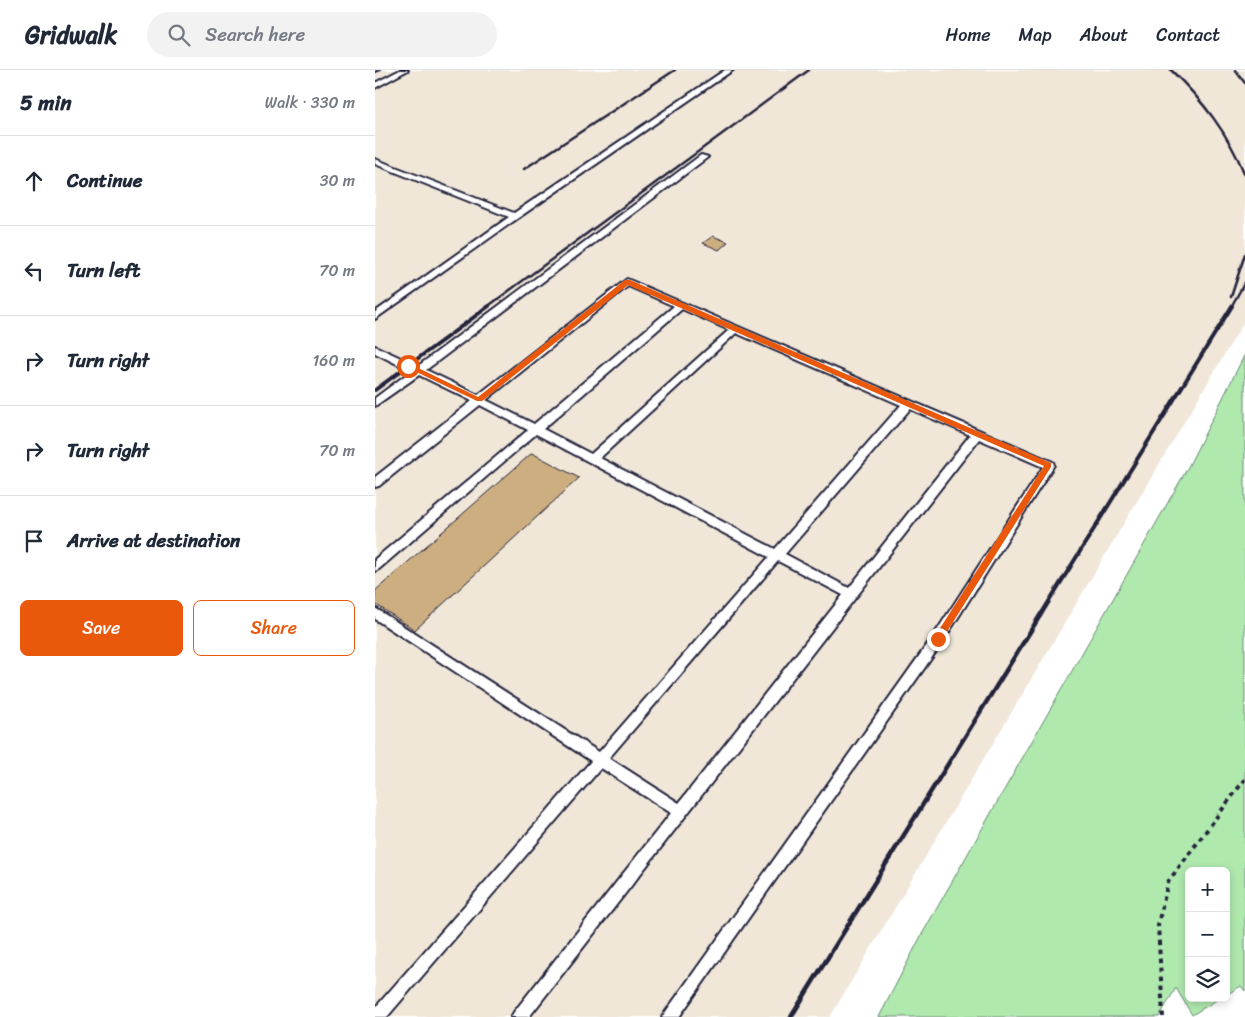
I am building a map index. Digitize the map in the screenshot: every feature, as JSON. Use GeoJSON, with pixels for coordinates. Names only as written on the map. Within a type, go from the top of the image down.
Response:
{"type":"FeatureCollection","features":[{"type":"Feature","properties":{"kind":"lane"},"geometry":{"type":"LineString","coordinates":[[375,86],[405,70]]}},
{"type":"Feature","properties":{"kind":"lane"},"geometry":{"type":"LineString","coordinates":[[375,316],[515,216],[730,70]]}},
{"type":"Feature","properties":{"kind":"lane"},"geometry":{"type":"LineString","coordinates":[[375,403],[704,157]]}},
{"type":"Feature","properties":{"kind":"lane"},"geometry":{"type":"LineString","coordinates":[[375,161],[515,216]]}},
{"type":"Feature","properties":{"kind":"lane"},"geometry":{"type":"LineString","coordinates":[[375,483],[627,282],[1049,465],[938,639],[670,1017]]}},
{"type":"Feature","properties":{"kind":"lane"},"geometry":{"type":"LineString","coordinates":[[375,566],[681,305]]}},
{"type":"Feature","properties":{"kind":"lane"},"geometry":{"type":"LineString","coordinates":[[592,459],[735,329]]}},
{"type":"Feature","properties":{"kind":"lane"},"geometry":{"type":"LineString","coordinates":[[375,349],[479,400],[851,594]]}},
{"type":"Feature","properties":{"kind":"lane"},"geometry":{"type":"LineString","coordinates":[[377,1017],[908,404]]}},
{"type":"Feature","properties":{"kind":"lane"},"geometry":{"type":"LineString","coordinates":[[519,1017],[977,434]]}},
{"type":"Feature","properties":{"kind":"lane"},"geometry":{"type":"LineString","coordinates":[[375,613],[680,812]]}},
{"type":"Feature","properties":{"kind":"path"},"geometry":{"type":"LineString","coordinates":[[1163,1017],[1158,924],[1168,882],[1245,779]]}},
{"type":"Feature","properties":{"kind":"shaded area"},"geometry":{"type":"Polygon","coordinates":[[[375,70],[1245,70],[1245,320],[830,1017],[375,1017],[375,70]]]}},
{"type":"Feature","properties":{"kind":"green space"},"geometry":{"type":"Polygon","coordinates":[[[1245,354],[1245,991],[1241,986],[1230,993],[1230,867],[1185,867],[1185,1002],[1213,1002],[1192,1015],[1176,988],[1159,1017],[879,1017],[921,936],[1187,469],[1245,354]]]}},
{"type":"Feature","properties":{"kind":"building"},"geometry":{"type":"Polygon","coordinates":[[[713,236],[728,242],[719,250],[703,243],[713,236]]]}},
{"type":"Feature","properties":{"kind":"building"},"geometry":{"type":"Polygon","coordinates":[[[532,453],[579,478],[415,630],[375,604],[375,591],[532,453]]]}},
{"type":"Feature","properties":{"kind":"railway"},"geometry":{"type":"LineString","coordinates":[[375,72],[380,70]]}},
{"type":"Feature","properties":{"kind":"railway"},"geometry":{"type":"LineString","coordinates":[[524,169],[675,70]]}},
{"type":"Feature","properties":{"kind":"railway"},"geometry":{"type":"LineString","coordinates":[[487,307],[809,70]]}},
{"type":"Feature","properties":{"kind":"railway"},"geometry":{"type":"LineString","coordinates":[[1171,70],[1214,118],[1231,145],[1245,175]]}},
{"type":"Feature","properties":{"kind":"railway"},"geometry":{"type":"LineString","coordinates":[[1235,70],[1245,83]]}},
{"type":"Feature","properties":{"kind":"railway"},"geometry":{"type":"LineString","coordinates":[[1231,297],[1245,254]]}},
{"type":"Feature","properties":{"kind":"railway"},"geometry":{"type":"LineString","coordinates":[[1231,307],[1245,282]]}},
{"type":"Feature","properties":{"kind":"railway"},"geometry":{"type":"LineString","coordinates":[[375,390],[489,306]]}},
{"type":"Feature","properties":{"kind":"railway"},"geometry":{"type":"LineString","coordinates":[[1040,616],[1232,306]]}},
{"type":"Feature","properties":{"kind":"railway"},"geometry":{"type":"LineString","coordinates":[[791,1017],[1041,614]]}},
{"type":"Feature","properties":{"kind":"route"},"geometry":{"type":"LineString","coordinates":[[408,366],[479,400],[627,282],[1049,465],[938,639]]}}]}
